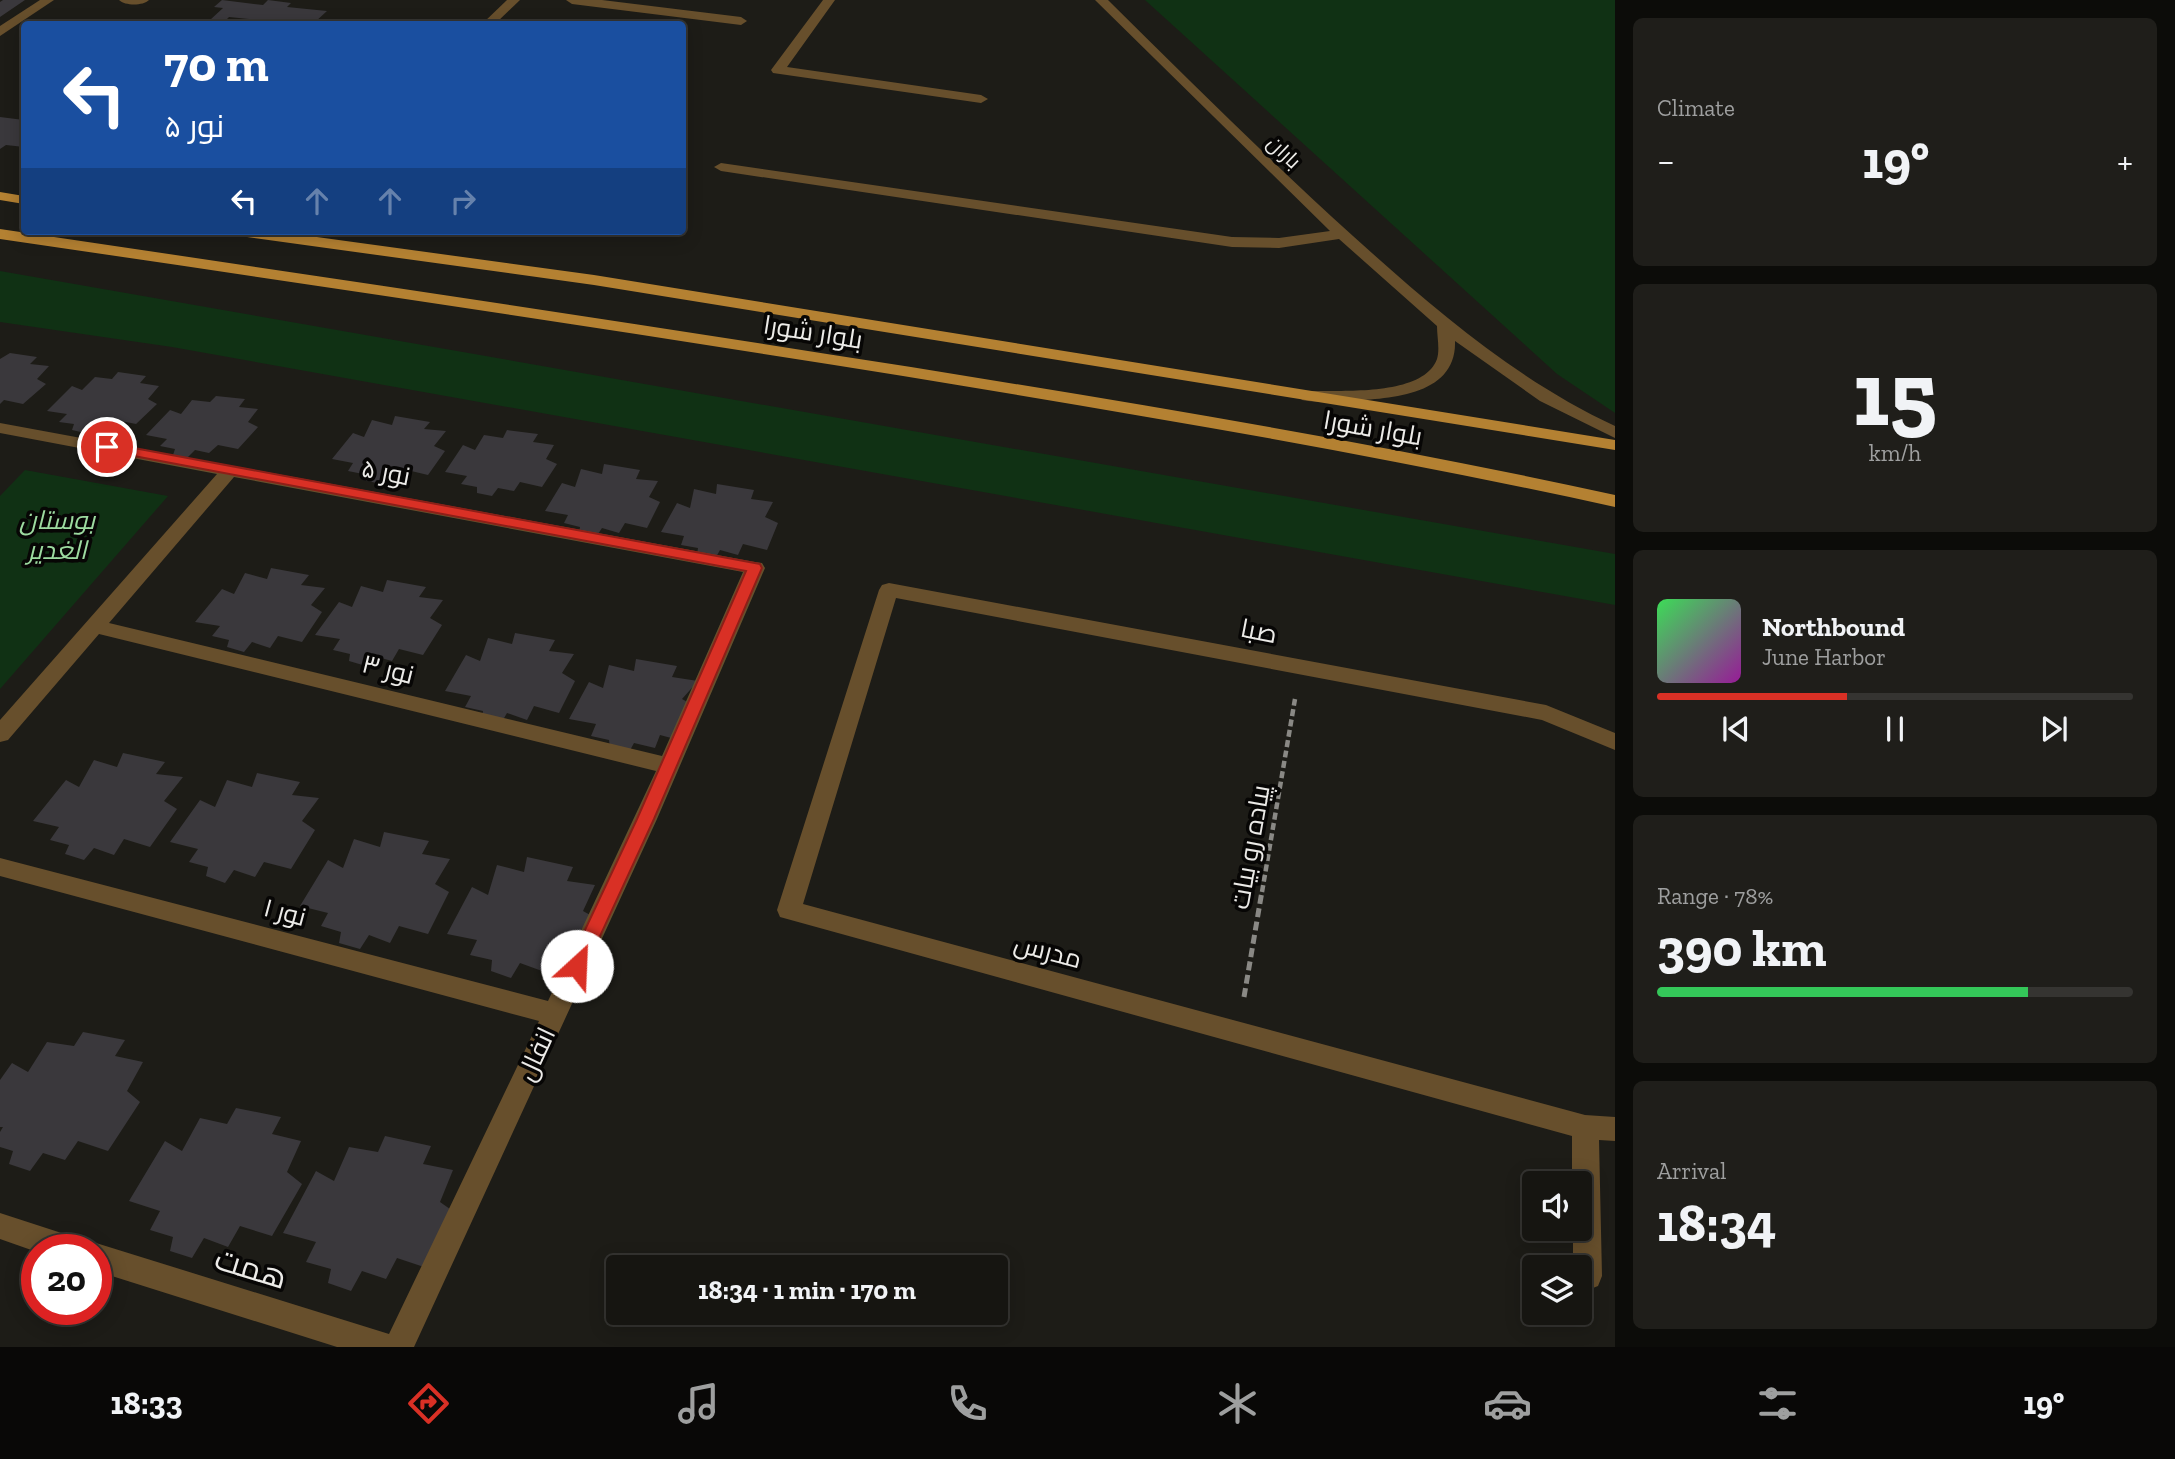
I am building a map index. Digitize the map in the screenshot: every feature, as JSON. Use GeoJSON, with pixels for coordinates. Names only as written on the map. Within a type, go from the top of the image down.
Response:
{"type":"FeatureCollection","features":[{"type":"Feature","properties":{"kind":"main road"},"geometry":{"type":"LineString","coordinates":[[0,196],[21,200]]}},
{"type":"Feature","properties":{"kind":"main road","name":"بلوار شورا"},"geometry":{"type":"LineString","coordinates":[[0,233],[566,317],[1068,398],[1501,476],[1615,501]]}},
{"type":"Feature","properties":{"kind":"main road","name":"بلوار شورا"},"geometry":{"type":"LineString","coordinates":[[269,235],[594,280],[1615,445]]}},
{"type":"Feature","properties":{"kind":"street"},"geometry":{"type":"LineString","coordinates":[[0,32],[48,0]]}},
{"type":"Feature","properties":{"kind":"street"},"geometry":{"type":"LineString","coordinates":[[125,0],[143,0]]}},
{"type":"Feature","properties":{"kind":"street"},"geometry":{"type":"LineString","coordinates":[[491,21],[514,0]]}},
{"type":"Feature","properties":{"kind":"street"},"geometry":{"type":"LineString","coordinates":[[572,0],[741,21]]}},
{"type":"Feature","properties":{"kind":"street"},"geometry":{"type":"LineString","coordinates":[[829,0],[778,70],[981,99]]}},
{"type":"Feature","properties":{"kind":"street","name":"باران"},"geometry":{"type":"LineString","coordinates":[[1101,0],[1283,181],[1445,327],[1544,398],[1615,433]]}},
{"type":"Feature","properties":{"kind":"street"},"geometry":{"type":"LineString","coordinates":[[721,167],[1232,242],[1279,243],[1342,234]]}},
{"type":"Feature","properties":{"kind":"street"},"geometry":{"type":"LineString","coordinates":[[1308,396],[1394,392],[1420,385],[1445,362],[1445,327]]}},
{"type":"Feature","properties":{"kind":"street","name":"نور ۵"},"geometry":{"type":"LineString","coordinates":[[3,431],[230,470],[755,568]]}},
{"type":"Feature","properties":{"kind":"street"},"geometry":{"type":"LineString","coordinates":[[0,734],[230,470]]}},
{"type":"Feature","properties":{"kind":"street","name":"انفال"},"geometry":{"type":"LineString","coordinates":[[399,1347],[668,766],[755,568]]}},
{"type":"Feature","properties":{"kind":"street","name":"صبا"},"geometry":{"type":"LineString","coordinates":[[889,590],[1546,713],[1615,742]]}},
{"type":"Feature","properties":{"kind":"street","name":"مدرس"},"geometry":{"type":"LineString","coordinates":[[889,590],[789,910],[1585,1127],[1615,1129]]}},
{"type":"Feature","properties":{"kind":"street","name":"نور ۳"},"geometry":{"type":"LineString","coordinates":[[94,626],[668,766]]}},
{"type":"Feature","properties":{"kind":"street","name":"نور ۱"},"geometry":{"type":"LineString","coordinates":[[0,867],[554,1014]]}},
{"type":"Feature","properties":{"kind":"street"},"geometry":{"type":"LineString","coordinates":[[1585,1127],[1588,1255]]}},
{"type":"Feature","properties":{"kind":"street"},"geometry":{"type":"LineString","coordinates":[[0,1226],[25,1234]]}},
{"type":"Feature","properties":{"kind":"street","name":"همت"},"geometry":{"type":"LineString","coordinates":[[112,1262],[384,1347]]}},
{"type":"Feature","properties":{"kind":"path","name":"پیاده رو بیات"},"geometry":{"type":"LineString","coordinates":[[1238,1034],[1300,667]]}},
{"type":"Feature","properties":{"kind":"green space"},"geometry":{"type":"Polygon","coordinates":[[[1145,0],[1615,0],[1615,413],[1557,374],[1145,0]]]}},
{"type":"Feature","properties":{"kind":"green space"},"geometry":{"type":"Polygon","coordinates":[[[0,271],[1615,554],[1615,605],[172,347],[0,322],[0,271]]]}},
{"type":"Feature","properties":{"kind":"green space","name":"بوستان الغدیر"},"geometry":{"type":"Polygon","coordinates":[[[25,470],[168,496],[0,689],[0,496],[25,470]]]}},
{"type":"Feature","properties":{"kind":"building"},"geometry":{"type":"Polygon","coordinates":[[[25,0],[0,17],[0,2],[25,0]]]}},
{"type":"Feature","properties":{"kind":"building"},"geometry":{"type":"Polygon","coordinates":[[[222,0],[263,5],[268,0],[291,3],[287,7],[327,11],[316,21],[267,21],[229,17],[225,21],[210,20],[223,8],[214,7],[222,0]]]}},
{"type":"Feature","properties":{"kind":"building"},"geometry":{"type":"Polygon","coordinates":[[[0,117],[21,120],[21,147],[6,145],[0,149],[0,117]]]}},
{"type":"Feature","properties":{"kind":"building"},"geometry":{"type":"Polygon","coordinates":[[[10,353],[37,357],[30,364],[49,366],[37,379],[46,384],[23,404],[4,400],[0,404],[0,359],[10,353]]]}},
{"type":"Feature","properties":{"kind":"building"},"geometry":{"type":"Polygon","coordinates":[[[118,372],[146,376],[140,383],[159,386],[148,399],[157,404],[136,424],[116,420],[108,428],[93,425],[85,433],[72,430],[74,424],[59,422],[67,414],[47,411],[72,386],[82,390],[95,377],[112,379],[118,372]]]}},
{"type":"Feature","properties":{"kind":"building"},"geometry":{"type":"Polygon","coordinates":[[[216,396],[245,399],[239,407],[258,409],[248,422],[258,427],[238,449],[218,445],[209,453],[195,450],[187,458],[173,455],[175,449],[160,446],[167,439],[146,435],[170,410],[181,414],[192,400],[210,402],[216,396]]]}},
{"type":"Feature","properties":{"kind":"building"},"geometry":{"type":"Polygon","coordinates":[[[395,416],[430,422],[424,429],[446,431],[434,446],[445,451],[428,475],[407,470],[400,480],[384,476],[377,483],[362,480],[363,474],[348,471],[353,463],[332,459],[353,433],[364,437],[372,420],[392,425],[395,416]]]}},
{"type":"Feature","properties":{"kind":"building"},"geometry":{"type":"Polygon","coordinates":[[[507,430],[538,434],[533,442],[554,445],[546,459],[557,464],[542,487],[520,482],[514,491],[498,488],[492,496],[477,493],[477,487],[461,484],[467,476],[445,472],[463,445],[475,450],[484,435],[503,438],[507,430]]]}},
{"type":"Feature","properties":{"kind":"building"},"geometry":{"type":"Polygon","coordinates":[[[604,464],[640,470],[636,479],[658,481],[649,497],[660,502],[647,528],[625,523],[619,533],[602,528],[596,537],[579,533],[580,527],[564,523],[568,515],[545,511],[562,483],[575,487],[581,469],[602,474],[604,464]]]}},
{"type":"Feature","properties":{"kind":"building"},"geometry":{"type":"Polygon","coordinates":[[[717,484],[754,490],[751,499],[773,502],[765,517],[778,523],[767,550],[743,544],[738,555],[720,550],[715,559],[697,555],[698,548],[681,545],[684,536],[661,532],[677,503],[690,508],[694,489],[716,494],[717,484]]]}},
{"type":"Feature","properties":{"kind":"building"},"geometry":{"type":"Polygon","coordinates":[[[271,568],[309,575],[301,585],[325,588],[311,605],[322,612],[302,642],[278,636],[270,648],[252,642],[244,652],[227,647],[229,640],[212,636],[220,626],[195,622],[222,589],[234,594],[245,573],[267,579],[271,568]]]}},
{"type":"Feature","properties":{"kind":"building"},"geometry":{"type":"Polygon","coordinates":[[[387,580],[426,587],[419,597],[443,600],[430,618],[442,625],[423,655],[399,649],[392,661],[374,656],[366,666],[349,661],[350,654],[333,650],[340,639],[315,635],[339,602],[352,607],[361,586],[383,592],[387,580]]]}},
{"type":"Feature","properties":{"kind":"building"},"geometry":{"type":"Polygon","coordinates":[[[515,633],[555,640],[549,651],[574,654],[562,673],[575,681],[559,713],[534,706],[527,720],[507,713],[500,725],[482,719],[483,711],[465,707],[471,696],[445,691],[466,655],[480,661],[488,638],[512,644],[515,633]]]}},
{"type":"Feature","properties":{"kind":"building"},"geometry":{"type":"Polygon","coordinates":[[[636,659],[677,666],[672,677],[698,681],[682,699],[689,703],[675,739],[660,735],[655,748],[634,743],[628,754],[610,748],[609,740],[591,736],[596,724],[569,719],[589,682],[603,688],[609,665],[634,671],[636,659]]]}},
{"type":"Feature","properties":{"kind":"building"},"geometry":{"type":"Polygon","coordinates":[[[123,753],[165,762],[156,774],[183,777],[164,801],[177,809],[150,847],[124,839],[114,855],[94,848],[84,860],[65,854],[69,845],[50,840],[59,827],[33,821],[66,780],[79,787],[94,760],[117,767],[123,753]]]}},
{"type":"Feature","properties":{"kind":"building"},"geometry":{"type":"Polygon","coordinates":[[[257,773],[300,782],[292,795],[319,798],[302,821],[315,830],[291,869],[264,862],[255,877],[234,870],[225,883],[206,876],[208,867],[189,862],[198,849],[170,842],[200,800],[215,807],[227,780],[252,787],[257,773]]]}},
{"type":"Feature","properties":{"kind":"building"},"geometry":{"type":"Polygon","coordinates":[[[384,832],[429,841],[422,854],[450,859],[435,884],[449,892],[428,934],[399,926],[390,943],[369,935],[360,949],[339,943],[341,932],[321,926],[328,913],[300,906],[328,860],[343,868],[354,839],[380,847],[384,832]]]}},
{"type":"Feature","properties":{"kind":"building"},"geometry":{"type":"Polygon","coordinates":[[[527,857],[573,867],[567,881],[595,885],[583,911],[592,916],[572,959],[549,954],[542,971],[520,963],[511,978],[491,971],[492,960],[470,955],[477,940],[447,934],[472,887],[488,895],[497,865],[524,872],[527,857]]]}},
{"type":"Feature","properties":{"kind":"building"},"geometry":{"type":"Polygon","coordinates":[[[83,1032],[125,1040],[115,1056],[143,1062],[127,1091],[140,1102],[108,1151],[78,1141],[65,1160],[43,1153],[30,1171],[9,1164],[13,1151],[0,1147],[0,1132],[3,1127],[0,1127],[0,1080],[12,1063],[28,1072],[47,1042],[74,1046],[83,1032]]]}},
{"type":"Feature","properties":{"kind":"building"},"geometry":{"type":"Polygon","coordinates":[[[236,1108],[281,1117],[272,1134],[301,1141],[287,1172],[302,1184],[272,1236],[240,1226],[228,1247],[204,1238],[192,1258],[170,1251],[173,1237],[150,1230],[160,1211],[129,1201],[165,1141],[182,1151],[200,1118],[227,1124],[236,1108]]]}},
{"type":"Feature","properties":{"kind":"building"},"geometry":{"type":"Polygon","coordinates":[[[385,1136],[431,1146],[423,1164],[453,1170],[440,1202],[457,1214],[430,1269],[397,1258],[386,1279],[362,1271],[351,1291],[328,1283],[331,1269],[306,1262],[316,1242],[283,1233],[316,1171],[334,1181],[349,1147],[378,1152],[385,1136]]]}},
{"type":"Feature","properties":{"kind":"route"},"geometry":{"type":"LineString","coordinates":[[107,447],[755,568],[646,819],[577,966]]}}]}
